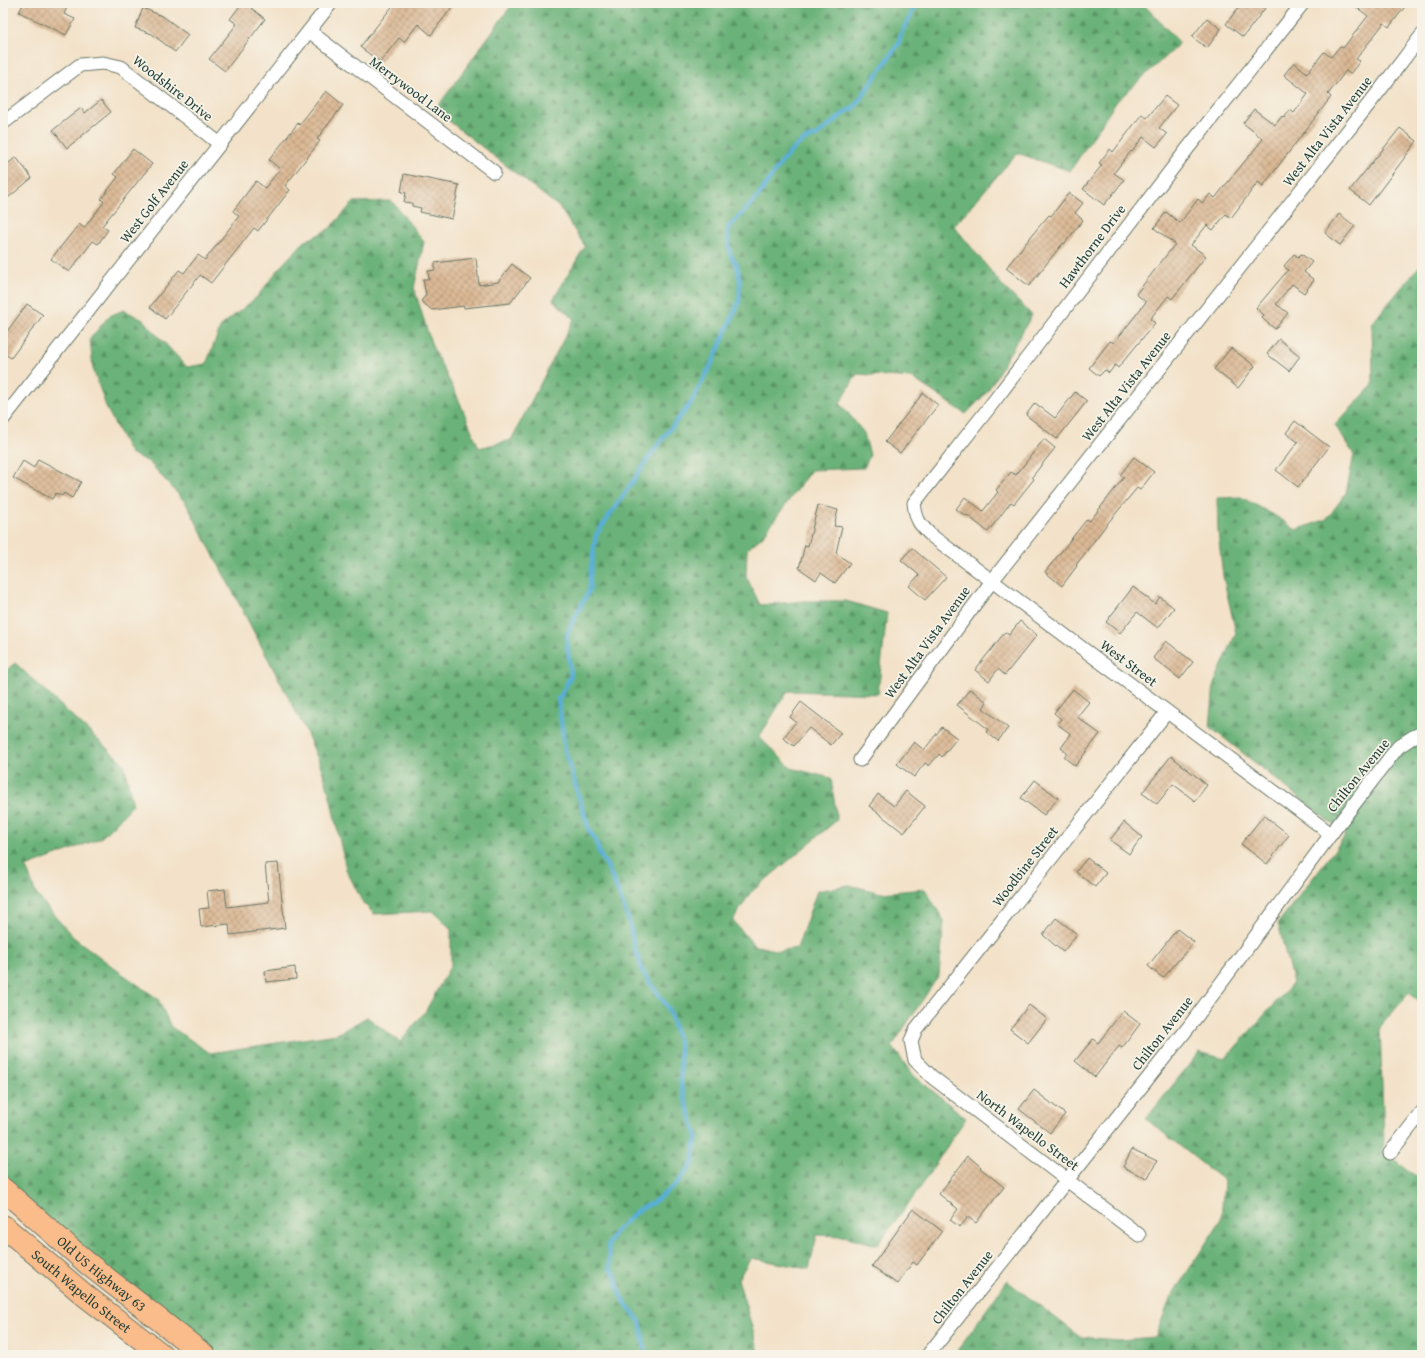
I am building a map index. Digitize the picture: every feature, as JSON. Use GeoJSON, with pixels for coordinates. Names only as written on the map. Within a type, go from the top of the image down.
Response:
{"type":"FeatureCollection","features":[{"type":"Feature","properties":{"kind":"highway","name":"Old US Highway 63"},"geometry":{"type":"LineString","coordinates":[[3,1189],[87,1263],[204,1355]]}},
{"type":"Feature","properties":{"kind":"highway","name":"South Wapello Street"},"geometry":{"type":"LineString","coordinates":[[3,1226],[87,1297],[162,1355]]}},
{"type":"Feature","properties":{"kind":"street","name":"West Golf Avenue"},"geometry":{"type":"LineString","coordinates":[[3,419],[331,3]]}},
{"type":"Feature","properties":{"kind":"street","name":"Hawthorne Drive"},"geometry":{"type":"LineString","coordinates":[[915,512],[914,503],[1188,148],[1303,3]]}},
{"type":"Feature","properties":{"kind":"street","name":"Merrywood Lane"},"geometry":{"type":"LineString","coordinates":[[309,31],[494,172]]}},
{"type":"Feature","properties":{"kind":"street","name":"West Alta Vista Avenue"},"geometry":{"type":"LineString","coordinates":[[860,760],[992,581],[1422,35]]}},
{"type":"Feature","properties":{"kind":"street","name":"Woodshire Drive"},"geometry":{"type":"LineString","coordinates":[[3,123],[80,65],[103,63],[121,67],[220,144]]}},
{"type":"Feature","properties":{"kind":"street","name":"West Street"},"geometry":{"type":"LineString","coordinates":[[915,512],[920,525],[933,537],[1331,834]]}},
{"type":"Feature","properties":{"kind":"street","name":"Woodbine Street"},"geometry":{"type":"LineString","coordinates":[[911,1041],[916,1029],[1167,712]]}},
{"type":"Feature","properties":{"kind":"street","name":"Chilton Avenue"},"geometry":{"type":"LineString","coordinates":[[928,1355],[1188,1028],[1331,834],[1398,747],[1422,733]]}},
{"type":"Feature","properties":{"kind":"street","name":"North Wapello Street"},"geometry":{"type":"LineString","coordinates":[[911,1041],[915,1060],[932,1077],[1139,1235]]}},
{"type":"Feature","properties":{"kind":"street"},"geometry":{"type":"LineString","coordinates":[[1390,1153],[1422,1112]]}},
{"type":"Feature","properties":{"kind":"green space"},"geometry":{"type":"Polygon","coordinates":[[[513,3],[1148,3],[1145,6],[1180,43],[1117,101],[1070,171],[1017,153],[954,226],[1002,285],[1032,315],[987,392],[966,414],[912,378],[857,374],[840,403],[864,433],[870,455],[864,468],[811,470],[762,537],[747,549],[746,576],[760,605],[805,601],[846,601],[887,613],[878,694],[788,691],[759,737],[791,768],[831,778],[837,820],[750,893],[733,921],[754,945],[778,951],[797,948],[817,891],[849,885],[881,893],[925,889],[944,921],[939,975],[892,1046],[913,1075],[966,1118],[915,1195],[877,1245],[843,1236],[817,1235],[809,1269],[751,1258],[738,1279],[760,1355],[204,1355],[3,1189],[3,673],[15,663],[124,764],[133,805],[101,838],[26,867],[36,894],[72,936],[158,999],[171,1027],[210,1053],[337,1034],[367,1017],[400,1042],[425,1012],[451,965],[451,929],[433,911],[374,914],[363,903],[346,869],[329,792],[320,764],[304,727],[186,503],[149,462],[130,453],[107,409],[93,369],[90,339],[109,316],[124,310],[143,320],[187,367],[206,364],[221,326],[257,297],[281,266],[304,242],[329,229],[354,202],[392,201],[424,242],[414,288],[432,346],[458,398],[479,448],[511,440],[574,319],[553,300],[585,246],[559,207],[435,110],[513,3]]]}},
{"type":"Feature","properties":{"kind":"green space"},"geometry":{"type":"Polygon","coordinates":[[[1422,263],[1422,1003],[1409,993],[1380,1027],[1384,1142],[1382,1150],[1422,1181],[1422,1355],[954,1355],[1007,1281],[1081,1337],[1118,1340],[1155,1337],[1171,1297],[1221,1220],[1224,1181],[1146,1119],[1199,1052],[1225,1059],[1293,983],[1278,923],[1346,835],[1210,727],[1214,684],[1236,633],[1223,576],[1218,532],[1217,498],[1241,497],[1274,515],[1296,530],[1327,519],[1346,493],[1354,455],[1335,425],[1373,385],[1372,323],[1422,263]]]}},
{"type":"Feature","properties":{"kind":"building"},"geometry":{"type":"Polygon","coordinates":[[[24,3],[69,3],[64,14],[75,19],[66,35],[19,12],[24,3]]]}},
{"type":"Feature","properties":{"kind":"building"},"geometry":{"type":"Polygon","coordinates":[[[242,3],[245,3],[265,19],[225,71],[209,59],[237,24],[230,19],[242,3]]]}},
{"type":"Feature","properties":{"kind":"building"},"geometry":{"type":"Polygon","coordinates":[[[395,3],[455,3],[431,35],[418,24],[404,42],[399,38],[380,62],[360,47],[395,3]]]}},
{"type":"Feature","properties":{"kind":"building"},"geometry":{"type":"Polygon","coordinates":[[[1242,3],[1269,3],[1243,37],[1226,24],[1242,3]]]}},
{"type":"Feature","properties":{"kind":"building"},"geometry":{"type":"Polygon","coordinates":[[[1351,3],[1408,3],[1389,27],[1384,23],[1356,59],[1360,61],[1350,74],[1346,71],[1328,94],[1331,97],[1263,186],[1258,182],[1231,218],[1226,214],[1213,230],[1207,225],[1191,245],[1206,256],[1172,299],[1168,296],[1150,319],[1155,323],[1118,368],[1115,365],[1109,373],[1105,370],[1099,376],[1089,368],[1110,341],[1114,343],[1146,302],[1136,294],[1175,244],[1154,228],[1166,212],[1180,223],[1198,199],[1203,203],[1210,194],[1215,198],[1263,139],[1243,123],[1254,109],[1275,125],[1282,116],[1284,118],[1290,110],[1294,113],[1308,94],[1284,75],[1294,62],[1307,73],[1324,52],[1331,57],[1340,46],[1343,48],[1368,16],[1351,3]]]}},
{"type":"Feature","properties":{"kind":"building"},"geometry":{"type":"Polygon","coordinates":[[[143,8],[164,17],[188,35],[175,52],[152,34],[135,28],[143,8]]]}},
{"type":"Feature","properties":{"kind":"building"},"geometry":{"type":"Polygon","coordinates":[[[1207,18],[1221,29],[1207,48],[1192,37],[1207,18]]]}},
{"type":"Feature","properties":{"kind":"building"},"geometry":{"type":"Polygon","coordinates":[[[326,91],[343,105],[317,139],[320,141],[285,186],[290,190],[258,231],[254,228],[211,283],[200,275],[165,319],[150,307],[179,270],[184,273],[198,255],[205,260],[239,216],[233,211],[256,181],[265,188],[280,169],[269,160],[298,123],[299,125],[326,91]]]}},
{"type":"Feature","properties":{"kind":"building"},"geometry":{"type":"Polygon","coordinates":[[[1165,96],[1177,105],[1159,128],[1167,134],[1156,147],[1143,137],[1114,173],[1124,180],[1104,205],[1083,189],[1102,165],[1099,163],[1110,149],[1113,152],[1142,114],[1147,118],[1165,96]]]}},
{"type":"Feature","properties":{"kind":"building"},"geometry":{"type":"Polygon","coordinates":[[[101,100],[111,112],[67,148],[53,130],[81,108],[85,113],[101,100]]]}},
{"type":"Feature","properties":{"kind":"building"},"geometry":{"type":"Polygon","coordinates":[[[1400,128],[1417,141],[1369,205],[1350,190],[1400,128]]]}},
{"type":"Feature","properties":{"kind":"building"},"geometry":{"type":"Polygon","coordinates":[[[133,149],[152,164],[102,226],[108,230],[98,244],[93,241],[69,272],[51,259],[79,224],[84,228],[104,202],[101,199],[118,177],[114,174],[133,149]]]}},
{"type":"Feature","properties":{"kind":"building"},"geometry":{"type":"Polygon","coordinates":[[[16,157],[32,178],[3,202],[3,168],[16,157]]]}},
{"type":"Feature","properties":{"kind":"building"},"geometry":{"type":"Polygon","coordinates":[[[404,174],[459,185],[452,219],[420,212],[421,208],[412,206],[412,203],[404,202],[406,193],[401,192],[404,174]]]}},
{"type":"Feature","properties":{"kind":"building"},"geometry":{"type":"Polygon","coordinates":[[[1069,193],[1083,203],[1075,213],[1083,220],[1029,286],[1006,268],[1037,229],[1049,215],[1051,216],[1069,193]]]}},
{"type":"Feature","properties":{"kind":"building"},"geometry":{"type":"Polygon","coordinates":[[[1339,214],[1355,226],[1340,245],[1325,233],[1339,214]]]}},
{"type":"Feature","properties":{"kind":"building"},"geometry":{"type":"Polygon","coordinates":[[[1294,254],[1298,257],[1301,254],[1312,262],[1304,272],[1314,280],[1304,293],[1292,284],[1276,304],[1288,313],[1275,329],[1262,318],[1264,315],[1256,308],[1288,270],[1284,266],[1294,254]]]}},
{"type":"Feature","properties":{"kind":"building"},"geometry":{"type":"Polygon","coordinates":[[[476,258],[479,285],[498,282],[512,264],[530,278],[510,303],[432,310],[421,301],[426,295],[423,279],[429,279],[428,271],[435,270],[435,263],[476,258]]]}},
{"type":"Feature","properties":{"kind":"building"},"geometry":{"type":"Polygon","coordinates":[[[27,304],[43,315],[11,358],[3,353],[3,337],[27,304]]]}},
{"type":"Feature","properties":{"kind":"building"},"geometry":{"type":"Polygon","coordinates":[[[1279,339],[1300,356],[1289,371],[1267,354],[1279,339]]]}},
{"type":"Feature","properties":{"kind":"building"},"geometry":{"type":"Polygon","coordinates":[[[1231,348],[1255,366],[1238,388],[1214,369],[1231,348]]]}},
{"type":"Feature","properties":{"kind":"building"},"geometry":{"type":"Polygon","coordinates":[[[1075,392],[1087,401],[1057,439],[1026,415],[1035,403],[1055,418],[1075,392]]]}},
{"type":"Feature","properties":{"kind":"building"},"geometry":{"type":"Polygon","coordinates":[[[923,393],[938,405],[900,453],[885,442],[923,393]]]}},
{"type":"Feature","properties":{"kind":"building"},"geometry":{"type":"Polygon","coordinates":[[[1295,421],[1329,447],[1298,487],[1276,470],[1298,442],[1286,433],[1295,421]]]}},
{"type":"Feature","properties":{"kind":"building"},"geometry":{"type":"Polygon","coordinates":[[[1044,439],[1055,448],[1032,477],[1034,479],[1014,504],[1011,502],[988,532],[967,515],[966,516],[956,509],[965,497],[983,511],[998,492],[996,490],[1011,472],[1016,475],[1044,439]]]}},
{"type":"Feature","properties":{"kind":"building"},"geometry":{"type":"Polygon","coordinates":[[[1134,457],[1154,472],[1140,490],[1137,488],[1107,524],[1062,586],[1045,572],[1087,519],[1090,521],[1124,477],[1120,475],[1134,457]]]}},
{"type":"Feature","properties":{"kind":"building"},"geometry":{"type":"Polygon","coordinates":[[[38,459],[81,482],[72,498],[64,493],[62,496],[56,493],[52,499],[13,478],[23,461],[34,468],[38,459]]]}},
{"type":"Feature","properties":{"kind":"building"},"geometry":{"type":"Polygon","coordinates":[[[818,505],[838,510],[834,526],[842,527],[836,553],[850,563],[835,583],[821,573],[816,580],[799,568],[805,545],[808,546],[818,505]]]}},
{"type":"Feature","properties":{"kind":"building"},"geometry":{"type":"Polygon","coordinates":[[[912,548],[946,577],[925,600],[909,586],[919,575],[901,560],[912,548]]]}},
{"type":"Feature","properties":{"kind":"building"},"geometry":{"type":"Polygon","coordinates":[[[1133,587],[1155,604],[1160,597],[1174,608],[1158,628],[1137,612],[1120,633],[1106,622],[1133,587]]]}},
{"type":"Feature","properties":{"kind":"building"},"geometry":{"type":"Polygon","coordinates":[[[1020,621],[1037,635],[1005,675],[998,669],[989,681],[975,670],[1005,632],[1009,635],[1020,621]]]}},
{"type":"Feature","properties":{"kind":"building"},"geometry":{"type":"Polygon","coordinates":[[[1166,641],[1193,662],[1180,679],[1153,658],[1166,641]]]}},
{"type":"Feature","properties":{"kind":"building"},"geometry":{"type":"Polygon","coordinates":[[[970,689],[987,702],[983,708],[1008,728],[998,741],[986,732],[988,729],[957,705],[970,689]]]}},
{"type":"Feature","properties":{"kind":"building"},"geometry":{"type":"Polygon","coordinates":[[[1073,689],[1089,702],[1077,717],[1100,734],[1075,766],[1064,757],[1067,753],[1061,748],[1071,734],[1057,724],[1061,719],[1054,713],[1073,689]]]}},
{"type":"Feature","properties":{"kind":"building"},"geometry":{"type":"Polygon","coordinates":[[[801,702],[841,733],[831,745],[809,728],[794,746],[783,738],[796,722],[790,717],[801,702]]]}},
{"type":"Feature","properties":{"kind":"building"},"geometry":{"type":"Polygon","coordinates":[[[942,727],[957,738],[942,757],[939,754],[929,766],[925,763],[914,777],[897,764],[914,742],[924,750],[942,727]]]}},
{"type":"Feature","properties":{"kind":"building"},"geometry":{"type":"Polygon","coordinates":[[[1171,756],[1207,785],[1195,801],[1173,784],[1157,804],[1142,793],[1171,756]]]}},
{"type":"Feature","properties":{"kind":"building"},"geometry":{"type":"Polygon","coordinates":[[[1035,780],[1058,798],[1044,815],[1021,798],[1035,780]]]}},
{"type":"Feature","properties":{"kind":"building"},"geometry":{"type":"Polygon","coordinates":[[[906,791],[925,806],[904,833],[869,806],[878,794],[894,806],[906,791]]]}},
{"type":"Feature","properties":{"kind":"building"},"geometry":{"type":"Polygon","coordinates":[[[1264,815],[1289,835],[1267,864],[1241,844],[1264,815]]]}},
{"type":"Feature","properties":{"kind":"building"},"geometry":{"type":"Polygon","coordinates":[[[1124,822],[1142,837],[1129,854],[1110,840],[1124,822]]]}},
{"type":"Feature","properties":{"kind":"building"},"geometry":{"type":"Polygon","coordinates":[[[1087,858],[1106,873],[1095,887],[1076,872],[1087,858]]]}},
{"type":"Feature","properties":{"kind":"building"},"geometry":{"type":"Polygon","coordinates":[[[278,863],[285,928],[230,935],[229,924],[201,927],[199,909],[209,908],[207,891],[225,889],[227,907],[269,902],[265,864],[278,863]]]}},
{"type":"Feature","properties":{"kind":"building"},"geometry":{"type":"Polygon","coordinates":[[[1056,918],[1077,934],[1063,952],[1043,935],[1056,918]]]}},
{"type":"Feature","properties":{"kind":"building"},"geometry":{"type":"Polygon","coordinates":[[[1177,929],[1194,942],[1163,978],[1148,966],[1177,929]]]}},
{"type":"Feature","properties":{"kind":"building"},"geometry":{"type":"Polygon","coordinates":[[[295,967],[296,979],[266,982],[265,971],[295,967]]]}},
{"type":"Feature","properties":{"kind":"building"},"geometry":{"type":"Polygon","coordinates":[[[1029,1005],[1047,1019],[1028,1043],[1010,1029],[1029,1005]]]}},
{"type":"Feature","properties":{"kind":"building"},"geometry":{"type":"Polygon","coordinates":[[[1123,1011],[1140,1024],[1122,1048],[1119,1046],[1095,1077],[1075,1061],[1093,1039],[1098,1043],[1123,1011]]]}},
{"type":"Feature","properties":{"kind":"building"},"geometry":{"type":"Polygon","coordinates":[[[1034,1090],[1065,1114],[1050,1133],[1019,1109],[1034,1090]]]}},
{"type":"Feature","properties":{"kind":"building"},"geometry":{"type":"Polygon","coordinates":[[[1132,1149],[1157,1161],[1147,1179],[1123,1167],[1132,1149]]]}},
{"type":"Feature","properties":{"kind":"building"},"geometry":{"type":"Polygon","coordinates":[[[968,1156],[981,1167],[980,1168],[1004,1187],[976,1223],[968,1217],[960,1227],[950,1220],[958,1209],[939,1194],[968,1156]]]}},
{"type":"Feature","properties":{"kind":"building"},"geometry":{"type":"Polygon","coordinates":[[[913,1209],[942,1231],[917,1265],[913,1262],[897,1284],[872,1266],[913,1209]]]}},
{"type":"Feature","properties":{"kind":"waterway"},"geometry":{"type":"LineString","coordinates":[[646,1355],[640,1322],[621,1297],[615,1275],[610,1269],[608,1245],[615,1232],[638,1210],[651,1204],[677,1184],[694,1161],[694,1148],[697,1137],[681,1086],[680,1046],[668,1008],[642,971],[635,950],[629,922],[618,891],[589,830],[565,751],[558,698],[561,696],[571,675],[567,635],[590,589],[590,575],[596,535],[662,439],[691,403],[713,361],[739,302],[740,283],[737,265],[731,256],[729,249],[728,228],[757,197],[790,152],[807,139],[816,136],[847,111],[853,109],[899,43],[900,36],[917,3]]}}]}
